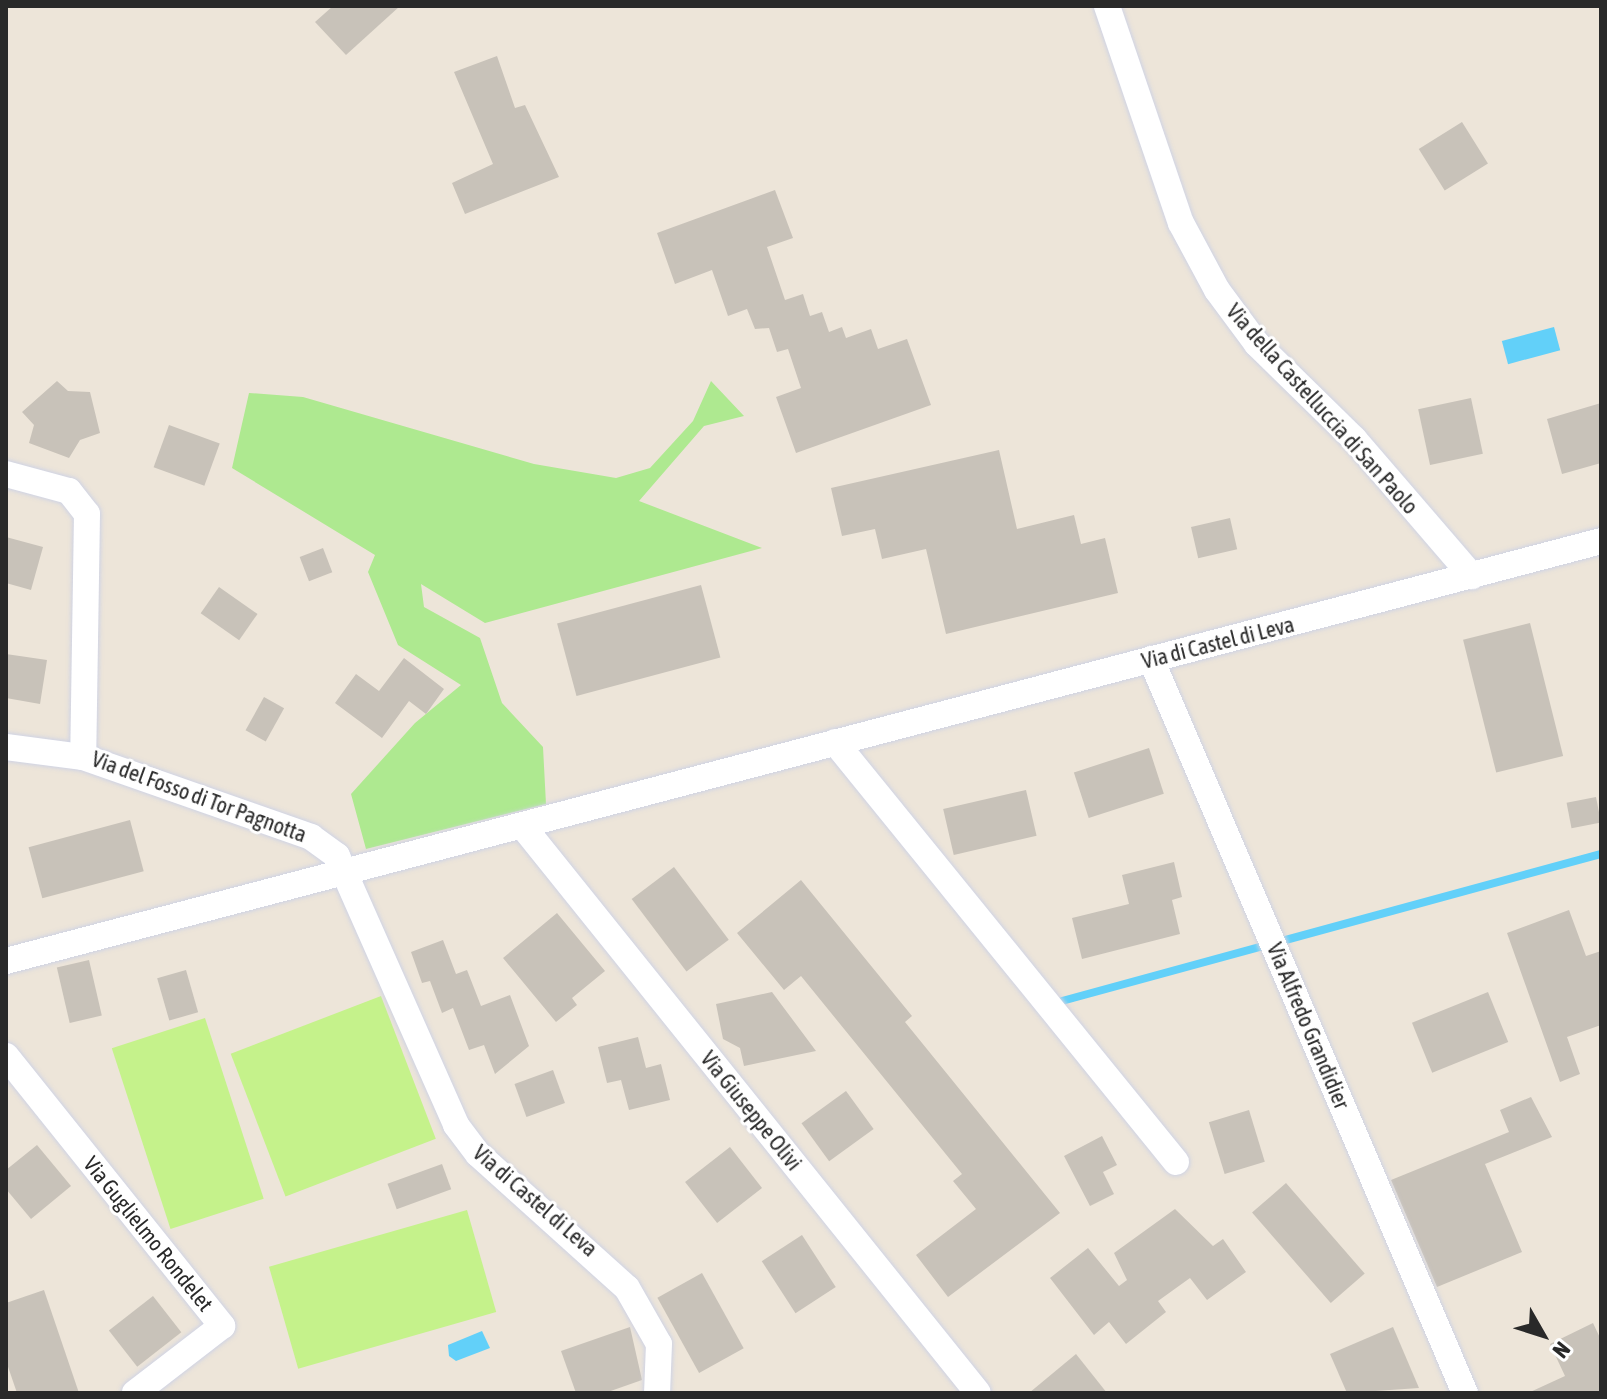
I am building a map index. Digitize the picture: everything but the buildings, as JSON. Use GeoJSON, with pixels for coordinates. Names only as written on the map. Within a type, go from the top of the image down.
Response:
{"type":"FeatureCollection","features":[{"type":"Feature","properties":{"kind":"street","name":"Via della Castelluccia di San Paolo"},"geometry":{"type":"LineString","coordinates":[[1107,6],[1181,223],[1217,290],[1257,344],[1354,439],[1472,576]]}},
{"type":"Feature","properties":{"kind":"street","name":"Via del Fosso di Tor Pagnotta"},"geometry":{"type":"LineString","coordinates":[[6,474],[69,491],[87,514],[83,757],[311,837],[333,851],[348,872]]}},
{"type":"Feature","properties":{"kind":"street","name":"Via di Castel di Leva"},"geometry":{"type":"LineString","coordinates":[[6,961],[525,829],[835,742],[1601,541]]}},
{"type":"Feature","properties":{"kind":"street","name":"Via Alfredo Grandidier"},"geometry":{"type":"LineString","coordinates":[[1151,659],[1465,1393]]}},
{"type":"Feature","properties":{"kind":"street"},"geometry":{"type":"LineString","coordinates":[[835,742],[1176,1162]]}},
{"type":"Feature","properties":{"kind":"street"},"geometry":{"type":"LineString","coordinates":[[6,747],[83,757]]}},
{"type":"Feature","properties":{"kind":"street","name":"Via Giuseppe Olivi"},"geometry":{"type":"LineString","coordinates":[[525,829],[978,1393]]}},
{"type":"Feature","properties":{"kind":"street","name":"Via di Castel di Leva"},"geometry":{"type":"LineString","coordinates":[[348,872],[456,1125],[484,1159],[627,1288],[659,1344],[657,1393]]}},
{"type":"Feature","properties":{"kind":"street","name":"Via Guglielmo Rondelet"},"geometry":{"type":"LineString","coordinates":[[6,1056],[222,1326],[135,1393]]}},
{"type":"Feature","properties":{"kind":"green space"},"geometry":{"type":"Polygon","coordinates":[[[711,381],[744,416],[704,426],[639,501],[762,548],[485,623],[421,584],[424,607],[480,638],[502,703],[543,747],[546,804],[366,849],[351,794],[415,723],[461,685],[398,645],[368,572],[375,555],[232,468],[249,393],[303,397],[534,464],[616,478],[650,468],[693,421],[711,381]]]}},
{"type":"Feature","properties":{"kind":"green space"},"geometry":{"type":"Polygon","coordinates":[[[381,996],[436,1139],[286,1197],[231,1054],[381,996]]]}},
{"type":"Feature","properties":{"kind":"green space"},"geometry":{"type":"Polygon","coordinates":[[[205,1018],[264,1199],[171,1229],[112,1048],[205,1018]]]}},
{"type":"Feature","properties":{"kind":"green space"},"geometry":{"type":"Polygon","coordinates":[[[467,1210],[496,1312],[298,1369],[269,1267],[467,1210]]]}},
{"type":"Feature","properties":{"kind":"water"},"geometry":{"type":"Polygon","coordinates":[[[1554,327],[1560,350],[1508,364],[1502,341],[1554,327]]]}},
{"type":"Feature","properties":{"kind":"water"},"geometry":{"type":"Polygon","coordinates":[[[482,1331],[490,1348],[456,1361],[449,1356],[448,1345],[482,1331]]]}},
{"type":"Feature","properties":{"kind":"waterway"},"geometry":{"type":"LineString","coordinates":[[1062,1001],[1601,854]]}}]}
